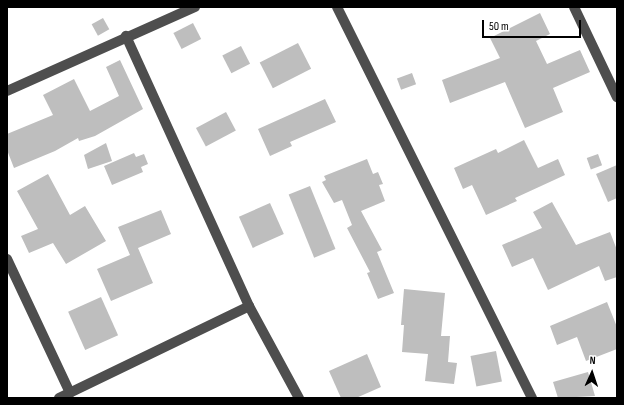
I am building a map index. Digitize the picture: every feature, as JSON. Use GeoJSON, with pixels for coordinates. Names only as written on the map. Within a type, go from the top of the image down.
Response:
{"type":"FeatureCollection","features":[{"type":"Feature","properties":{"kind":"street"},"geometry":{"type":"LineString","coordinates":[[7,92],[126,36],[195,7]]}},
{"type":"Feature","properties":{"kind":"street"},"geometry":{"type":"LineString","coordinates":[[338,7],[532,398]]}},
{"type":"Feature","properties":{"kind":"street"},"geometry":{"type":"LineString","coordinates":[[574,7],[617,97]]}},
{"type":"Feature","properties":{"kind":"street"},"geometry":{"type":"LineString","coordinates":[[126,36],[249,306],[299,398]]}},
{"type":"Feature","properties":{"kind":"street"},"geometry":{"type":"LineString","coordinates":[[7,259],[70,393]]}},
{"type":"Feature","properties":{"kind":"street"},"geometry":{"type":"LineString","coordinates":[[59,398],[249,306]]}},
{"type":"Feature","properties":{"kind":"building"},"geometry":{"type":"Polygon","coordinates":[[[540,13],[550,34],[536,41],[547,64],[580,50],[590,72],[553,88],[563,112],[525,128],[505,82],[450,103],[442,80],[500,58],[490,38],[540,13]]]}},
{"type":"Feature","properties":{"kind":"building"},"geometry":{"type":"Polygon","coordinates":[[[103,18],[109,29],[98,36],[92,24],[103,18]]]}},
{"type":"Feature","properties":{"kind":"building"},"geometry":{"type":"Polygon","coordinates":[[[193,23],[201,39],[182,49],[173,33],[193,23]]]}},
{"type":"Feature","properties":{"kind":"building"},"geometry":{"type":"Polygon","coordinates":[[[298,43],[311,69],[273,88],[260,63],[298,43]]]}},
{"type":"Feature","properties":{"kind":"building"},"geometry":{"type":"Polygon","coordinates":[[[241,46],[250,64],[231,73],[222,56],[241,46]]]}},
{"type":"Feature","properties":{"kind":"building"},"geometry":{"type":"Polygon","coordinates":[[[120,60],[143,109],[95,136],[79,141],[78,138],[55,151],[14,168],[7,150],[7,134],[53,115],[43,95],[74,79],[90,111],[119,96],[106,67],[120,60]]]}},
{"type":"Feature","properties":{"kind":"building"},"geometry":{"type":"Polygon","coordinates":[[[412,73],[416,84],[401,90],[397,78],[412,73]]]}},
{"type":"Feature","properties":{"kind":"building"},"geometry":{"type":"Polygon","coordinates":[[[325,99],[336,122],[290,142],[292,146],[270,156],[258,129],[325,99]]]}},
{"type":"Feature","properties":{"kind":"building"},"geometry":{"type":"Polygon","coordinates":[[[226,112],[236,131],[206,147],[196,128],[226,112]]]}},
{"type":"Feature","properties":{"kind":"building"},"geometry":{"type":"Polygon","coordinates":[[[524,140],[538,168],[558,159],[565,175],[515,198],[517,201],[486,215],[472,185],[463,189],[454,168],[496,149],[498,153],[524,140]]]}},
{"type":"Feature","properties":{"kind":"building"},"geometry":{"type":"Polygon","coordinates":[[[106,143],[112,161],[88,169],[84,155],[106,143]]]}},
{"type":"Feature","properties":{"kind":"building"},"geometry":{"type":"Polygon","coordinates":[[[134,153],[136,157],[144,154],[148,164],[141,167],[143,172],[112,185],[104,166],[134,153]]]}},
{"type":"Feature","properties":{"kind":"building"},"geometry":{"type":"Polygon","coordinates":[[[598,154],[602,165],[591,169],[587,158],[598,154]]]}},
{"type":"Feature","properties":{"kind":"building"},"geometry":{"type":"Polygon","coordinates":[[[367,159],[373,174],[378,172],[383,184],[379,185],[385,201],[361,211],[382,250],[377,252],[394,293],[378,299],[367,273],[370,272],[347,228],[352,225],[342,200],[334,203],[322,182],[326,180],[324,176],[367,159]]]}},
{"type":"Feature","properties":{"kind":"building"},"geometry":{"type":"Polygon","coordinates":[[[617,165],[617,198],[608,202],[596,174],[617,165]]]}},
{"type":"Feature","properties":{"kind":"building"},"geometry":{"type":"Polygon","coordinates":[[[48,174],[70,215],[85,206],[106,241],[66,264],[53,243],[29,253],[21,236],[38,229],[17,191],[48,174]]]}},
{"type":"Feature","properties":{"kind":"building"},"geometry":{"type":"Polygon","coordinates":[[[310,186],[335,249],[314,258],[289,195],[310,186]]]}},
{"type":"Feature","properties":{"kind":"building"},"geometry":{"type":"Polygon","coordinates":[[[552,202],[576,245],[610,232],[617,250],[617,277],[605,281],[599,266],[548,290],[533,258],[512,267],[502,245],[542,228],[533,212],[552,202]]]}},
{"type":"Feature","properties":{"kind":"building"},"geometry":{"type":"Polygon","coordinates":[[[270,203],[284,234],[253,248],[239,217],[270,203]]]}},
{"type":"Feature","properties":{"kind":"building"},"geometry":{"type":"Polygon","coordinates":[[[161,210],[171,234],[138,248],[153,283],[111,301],[97,269],[130,255],[118,227],[161,210]]]}},
{"type":"Feature","properties":{"kind":"building"},"geometry":{"type":"Polygon","coordinates":[[[404,289],[445,293],[441,336],[450,336],[448,362],[457,363],[454,384],[425,381],[428,354],[402,352],[404,325],[401,325],[404,289]]]}},
{"type":"Feature","properties":{"kind":"building"},"geometry":{"type":"Polygon","coordinates":[[[101,297],[118,335],[85,350],[68,312],[101,297]]]}},
{"type":"Feature","properties":{"kind":"building"},"geometry":{"type":"Polygon","coordinates":[[[607,302],[617,327],[617,349],[586,361],[577,337],[557,345],[550,326],[607,302]]]}},
{"type":"Feature","properties":{"kind":"building"},"geometry":{"type":"Polygon","coordinates":[[[496,351],[502,381],[476,386],[470,356],[496,351]]]}},
{"type":"Feature","properties":{"kind":"building"},"geometry":{"type":"Polygon","coordinates":[[[367,354],[381,387],[356,398],[341,398],[329,371],[367,354]]]}},
{"type":"Feature","properties":{"kind":"building"},"geometry":{"type":"Polygon","coordinates":[[[588,372],[595,396],[558,398],[553,382],[588,372]]]}}]}
